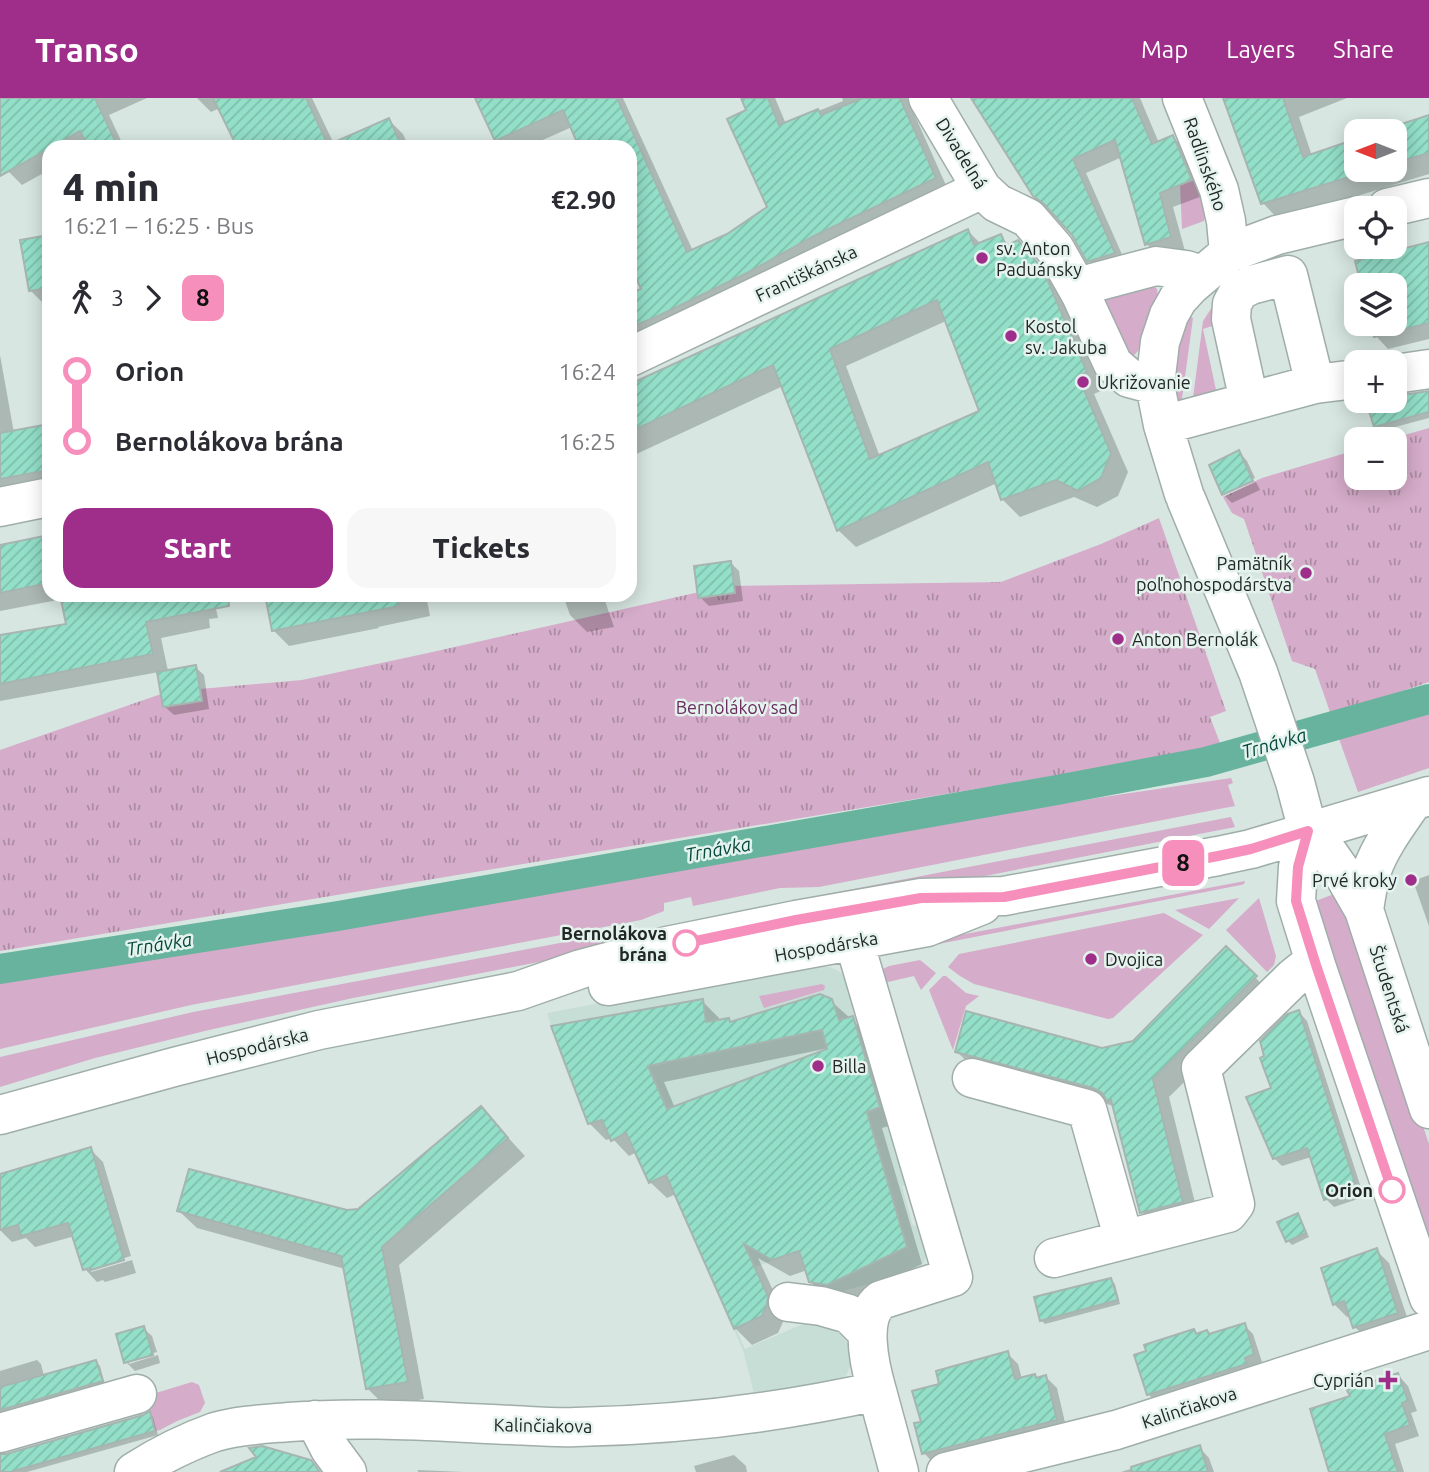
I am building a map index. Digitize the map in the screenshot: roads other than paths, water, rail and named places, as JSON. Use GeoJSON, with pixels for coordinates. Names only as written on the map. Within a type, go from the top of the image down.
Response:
{"type":"FeatureCollection","features":[{"type":"Feature","properties":{"kind":"street","name":"Divadelná"},"geometry":{"type":"LineString","coordinates":[[928,98],[982,189],[997,203],[1028,218],[1055,249],[1081,295],[1113,365],[1129,378],[1155,385]]}},
{"type":"Feature","properties":{"kind":"street","name":"Radlinského"},"geometry":{"type":"LineString","coordinates":[[1182,98],[1219,190],[1226,221],[1215,264]]}},
{"type":"Feature","properties":{"kind":"street","name":"Františkánska"},"geometry":{"type":"LineString","coordinates":[[637,354],[982,189]]}},
{"type":"Feature","properties":{"kind":"street"},"geometry":{"type":"LineString","coordinates":[[1407,203],[1429,198]]}},
{"type":"Feature","properties":{"kind":"street"},"geometry":{"type":"LineString","coordinates":[[1081,295],[1092,283],[1156,266],[1186,270],[1215,264],[1277,236],[1344,219]]}},
{"type":"Feature","properties":{"kind":"street"},"geometry":{"type":"LineString","coordinates":[[1277,236],[1315,384]]}},
{"type":"Feature","properties":{"kind":"street"},"geometry":{"type":"LineString","coordinates":[[1215,264],[1178,299],[1160,342],[1155,385],[1163,425],[1185,497],[1250,652],[1293,776],[1308,831],[1298,867],[1296,901],[1429,1298]]}},
{"type":"Feature","properties":{"kind":"street"},"geometry":{"type":"LineString","coordinates":[[1249,401],[1231,319],[1233,304],[1238,291],[1288,275]]}},
{"type":"Feature","properties":{"kind":"street"},"geometry":{"type":"LineString","coordinates":[[1407,372],[1429,369]]}},
{"type":"Feature","properties":{"kind":"street"},"geometry":{"type":"LineString","coordinates":[[1163,425],[1315,384],[1344,380]]}},
{"type":"Feature","properties":{"kind":"street"},"geometry":{"type":"LineString","coordinates":[[0,507],[42,498]]}},
{"type":"Feature","properties":{"kind":"street","name":"Hospodárska"},"geometry":{"type":"LineString","coordinates":[[0,1115],[319,1030],[518,991],[581,969],[667,946],[921,898],[1004,897],[1218,856],[1251,849],[1421,799]]}},
{"type":"Feature","properties":{"kind":"street","name":"Študentská"},"geometry":{"type":"LineString","coordinates":[[1364,910],[1374,866],[1391,833],[1421,799]]}},
{"type":"Feature","properties":{"kind":"street","name":"Študentská"},"geometry":{"type":"LineString","coordinates":[[1308,831],[1341,870],[1364,910],[1426,1088]]}},
{"type":"Feature","properties":{"kind":"street","name":"Hospodárska"},"geometry":{"type":"LineString","coordinates":[[518,991],[586,990],[927,927],[1004,897]]}},
{"type":"Feature","properties":{"kind":"street"},"geometry":{"type":"LineString","coordinates":[[854,941],[953,1277],[881,1300],[874,1305],[867,1332],[870,1369],[899,1472]]}},
{"type":"Feature","properties":{"kind":"street"},"geometry":{"type":"LineString","coordinates":[[1054,1258],[1228,1213],[1235,1205],[1202,1068],[1294,977],[1304,969],[1316,965]]}},
{"type":"Feature","properties":{"kind":"street"},"geometry":{"type":"LineString","coordinates":[[972,1078],[1087,1109],[1124,1240]]}},
{"type":"Feature","properties":{"kind":"street"},"geometry":{"type":"LineString","coordinates":[[788,1302],[821,1306],[849,1314],[867,1332]]}},
{"type":"Feature","properties":{"kind":"street","name":"Kalinčiakova"},"geometry":{"type":"LineString","coordinates":[[946,1472],[1116,1430],[1429,1331]]}},
{"type":"Feature","properties":{"kind":"street","name":"Kalinčiakova"},"geometry":{"type":"LineString","coordinates":[[134,1472],[178,1447],[217,1432],[257,1424],[377,1420],[574,1427],[681,1422],[761,1413],[877,1391]]}},
{"type":"Feature","properties":{"kind":"street"},"geometry":{"type":"LineString","coordinates":[[0,1433],[137,1394]]}},
{"type":"Feature","properties":{"kind":"street"},"geometry":{"type":"LineString","coordinates":[[315,1420],[330,1449],[347,1472]]}},
{"type":"Feature","properties":{"kind":"waterway","name":"Trnávka"},"geometry":{"type":"LineString","coordinates":[[0,969],[338,916],[1206,762],[1429,699]]}},
{"type":"Feature","properties":{"kind":"place","name":"sv. Anton Paduánsky"},"geometry":{"type":"Point","coordinates":[982,258]}},
{"type":"Feature","properties":{"kind":"place","name":"Kostol sv. Jakuba"},"geometry":{"type":"Point","coordinates":[1011,336]}},
{"type":"Feature","properties":{"kind":"place","name":"Ukrižovanie"},"geometry":{"type":"Point","coordinates":[1083,382]}},
{"type":"Feature","properties":{"kind":"place","name":"Pamätník poľnohospodárstva"},"geometry":{"type":"Point","coordinates":[1306,573]}},
{"type":"Feature","properties":{"kind":"place","name":"Anton Bernolák"},"geometry":{"type":"Point","coordinates":[1118,639]}},
{"type":"Feature","properties":{"kind":"place","name":"Prvé kroky"},"geometry":{"type":"Point","coordinates":[1411,880]}},
{"type":"Feature","properties":{"kind":"place","name":"Bernolákova brána"},"geometry":{"type":"Point","coordinates":[686,943]}},
{"type":"Feature","properties":{"kind":"place","name":"Dvojica"},"geometry":{"type":"Point","coordinates":[1091,959]}},
{"type":"Feature","properties":{"kind":"place","name":"Billa"},"geometry":{"type":"Point","coordinates":[818,1066]}},
{"type":"Feature","properties":{"kind":"place","name":"Orion"},"geometry":{"type":"Point","coordinates":[1392,1190]}},
{"type":"Feature","properties":{"kind":"place","name":"Cyprián"},"geometry":{"type":"Point","coordinates":[1388,1380]}},
{"type":"Feature","properties":{"kind":"park label","name":"Bernolákov sad"},"geometry":{"type":"Point","coordinates":[737,707]}}]}
